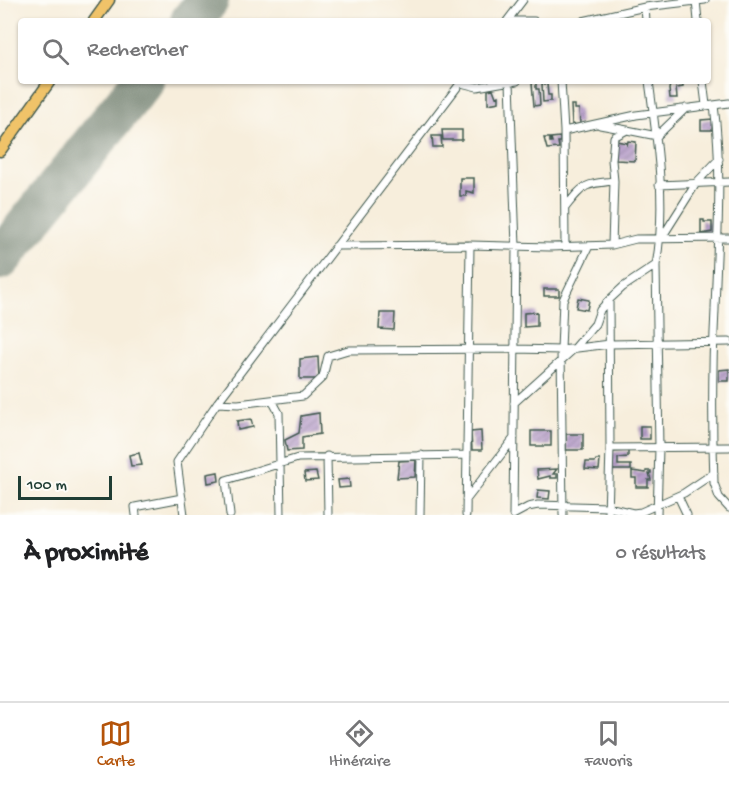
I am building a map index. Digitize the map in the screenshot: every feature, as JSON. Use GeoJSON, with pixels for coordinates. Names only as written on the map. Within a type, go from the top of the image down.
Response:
{"type":"FeatureCollection","features":[{"type":"Feature","properties":{"kind":"highway"},"geometry":{"type":"LineString","coordinates":[[96,18],[109,0]]}},
{"type":"Feature","properties":{"kind":"highway"},"geometry":{"type":"LineString","coordinates":[[0,151],[48,84]]}},
{"type":"Feature","properties":{"kind":"street"},"geometry":{"type":"LineString","coordinates":[[509,18],[523,0]]}},
{"type":"Feature","properties":{"kind":"street"},"geometry":{"type":"LineString","coordinates":[[601,18],[645,7],[705,0]]}},
{"type":"Feature","properties":{"kind":"street"},"geometry":{"type":"LineString","coordinates":[[696,1],[698,18]]}},
{"type":"Feature","properties":{"kind":"street"},"geometry":{"type":"LineString","coordinates":[[645,7],[646,18]]}},
{"type":"Feature","properties":{"kind":"street"},"geometry":{"type":"LineString","coordinates":[[183,515],[177,462],[217,404],[460,84]]}},
{"type":"Feature","properties":{"kind":"street"},"geometry":{"type":"LineString","coordinates":[[468,84],[477,87],[495,84]]}},
{"type":"Feature","properties":{"kind":"street"},"geometry":{"type":"LineString","coordinates":[[513,84],[516,246],[513,515],[533,506],[563,506],[633,513],[648,510],[678,496],[714,473]]}},
{"type":"Feature","properties":{"kind":"street"},"geometry":{"type":"LineString","coordinates":[[561,84],[565,246]]}},
{"type":"Feature","properties":{"kind":"street"},"geometry":{"type":"LineString","coordinates":[[650,84],[657,136],[661,239],[656,265],[659,448],[657,515]]}},
{"type":"Feature","properties":{"kind":"street"},"geometry":{"type":"LineString","coordinates":[[703,84],[706,105]]}},
{"type":"Feature","properties":{"kind":"street"},"geometry":{"type":"LineString","coordinates":[[564,131],[653,112],[729,103]]}},
{"type":"Feature","properties":{"kind":"street"},"geometry":{"type":"LineString","coordinates":[[714,105],[720,183],[713,342],[713,448],[716,490],[729,508]]}},
{"type":"Feature","properties":{"kind":"street"},"geometry":{"type":"LineString","coordinates":[[657,136],[687,108]]}},
{"type":"Feature","properties":{"kind":"street"},"geometry":{"type":"LineString","coordinates":[[596,124],[657,136]]}},
{"type":"Feature","properties":{"kind":"street"},"geometry":{"type":"LineString","coordinates":[[612,245],[614,137],[627,130]]}},
{"type":"Feature","properties":{"kind":"street"},"geometry":{"type":"LineString","coordinates":[[718,137],[729,137]]}},
{"type":"Feature","properties":{"kind":"street"},"geometry":{"type":"LineString","coordinates":[[661,239],[697,182],[719,158]]}},
{"type":"Feature","properties":{"kind":"street"},"geometry":{"type":"LineString","coordinates":[[565,209],[577,193],[589,183],[614,182]]}},
{"type":"Feature","properties":{"kind":"street"},"geometry":{"type":"LineString","coordinates":[[659,185],[729,182]]}},
{"type":"Feature","properties":{"kind":"street"},"geometry":{"type":"LineString","coordinates":[[336,246],[590,246],[612,245],[636,239],[729,238]]}},
{"type":"Feature","properties":{"kind":"street"},"geometry":{"type":"LineString","coordinates":[[466,515],[470,245]]}},
{"type":"Feature","properties":{"kind":"street"},"geometry":{"type":"LineString","coordinates":[[563,515],[561,350],[563,300],[590,246]]}},
{"type":"Feature","properties":{"kind":"street"},"geometry":{"type":"LineString","coordinates":[[514,403],[574,349],[595,324],[600,310],[609,300],[623,287],[656,265]]}},
{"type":"Feature","properties":{"kind":"street"},"geometry":{"type":"LineString","coordinates":[[608,511],[609,300]]}},
{"type":"Feature","properties":{"kind":"street"},"geometry":{"type":"LineString","coordinates":[[217,404],[238,404],[303,396],[322,377],[328,356],[348,351],[561,350],[610,344],[729,342]]}},
{"type":"Feature","properties":{"kind":"street"},"geometry":{"type":"LineString","coordinates":[[238,404],[268,400],[277,407],[280,427],[281,515]]}},
{"type":"Feature","properties":{"kind":"street"},"geometry":{"type":"LineString","coordinates":[[466,500],[514,438]]}},
{"type":"Feature","properties":{"kind":"street"},"geometry":{"type":"LineString","coordinates":[[610,448],[729,447]]}},
{"type":"Feature","properties":{"kind":"street"},"geometry":{"type":"LineString","coordinates":[[420,515],[421,455]]}},
{"type":"Feature","properties":{"kind":"street"},"geometry":{"type":"LineString","coordinates":[[230,515],[226,480],[298,458],[467,455]]}},
{"type":"Feature","properties":{"kind":"street"},"geometry":{"type":"LineString","coordinates":[[327,456],[328,515]]}},
{"type":"Feature","properties":{"kind":"street"},"geometry":{"type":"LineString","coordinates":[[678,496],[687,515]]}},
{"type":"Feature","properties":{"kind":"street"},"geometry":{"type":"LineString","coordinates":[[136,515],[135,507],[182,498]]}},
{"type":"Feature","properties":{"kind":"building"},"geometry":{"type":"Polygon","coordinates":[[[532,84],[536,84],[536,89],[539,89],[540,105],[534,106],[532,84]]]}},
{"type":"Feature","properties":{"kind":"building"},"geometry":{"type":"Polygon","coordinates":[[[542,84],[547,84],[551,101],[543,102],[542,84]]]}},
{"type":"Feature","properties":{"kind":"building"},"geometry":{"type":"Polygon","coordinates":[[[683,84],[683,87],[676,88],[677,98],[670,98],[670,85],[683,84]]]}},
{"type":"Feature","properties":{"kind":"building"},"geometry":{"type":"Polygon","coordinates":[[[493,89],[496,97],[499,96],[499,102],[488,104],[488,90],[493,89]]]}},
{"type":"Feature","properties":{"kind":"building"},"geometry":{"type":"Polygon","coordinates":[[[571,105],[579,109],[580,124],[572,125],[571,105]]]}},
{"type":"Feature","properties":{"kind":"building"},"geometry":{"type":"Polygon","coordinates":[[[713,119],[712,130],[701,130],[701,120],[713,119]]]}},
{"type":"Feature","properties":{"kind":"building"},"geometry":{"type":"Polygon","coordinates":[[[442,130],[462,130],[462,140],[443,140],[442,130]]]}},
{"type":"Feature","properties":{"kind":"building"},"geometry":{"type":"Polygon","coordinates":[[[432,136],[441,136],[442,147],[433,147],[432,136]]]}},
{"type":"Feature","properties":{"kind":"building"},"geometry":{"type":"Polygon","coordinates":[[[560,137],[559,148],[547,149],[544,138],[550,138],[552,142],[551,138],[560,137]]]}},
{"type":"Feature","properties":{"kind":"building"},"geometry":{"type":"Polygon","coordinates":[[[616,141],[627,143],[627,146],[628,141],[636,142],[635,161],[616,160],[616,141]]]}},
{"type":"Feature","properties":{"kind":"building"},"geometry":{"type":"Polygon","coordinates":[[[460,178],[474,178],[474,193],[466,191],[466,196],[460,196],[460,178]]]}},
{"type":"Feature","properties":{"kind":"building"},"geometry":{"type":"Polygon","coordinates":[[[701,220],[712,222],[712,232],[701,234],[701,220]]]}},
{"type":"Feature","properties":{"kind":"building"},"geometry":{"type":"Polygon","coordinates":[[[544,289],[559,289],[559,296],[544,296],[544,289]]]}},
{"type":"Feature","properties":{"kind":"building"},"geometry":{"type":"Polygon","coordinates":[[[578,298],[589,300],[587,310],[576,308],[578,298]]]}},
{"type":"Feature","properties":{"kind":"building"},"geometry":{"type":"Polygon","coordinates":[[[537,312],[537,326],[524,327],[524,313],[537,312]]]}},
{"type":"Feature","properties":{"kind":"building"},"geometry":{"type":"Polygon","coordinates":[[[380,313],[395,313],[394,330],[379,329],[380,313]]]}},
{"type":"Feature","properties":{"kind":"building"},"geometry":{"type":"Polygon","coordinates":[[[318,357],[319,379],[300,379],[300,359],[318,357]]]}},
{"type":"Feature","properties":{"kind":"building"},"geometry":{"type":"Polygon","coordinates":[[[729,369],[729,381],[719,381],[719,370],[729,369]]]}},
{"type":"Feature","properties":{"kind":"building"},"geometry":{"type":"Polygon","coordinates":[[[319,413],[320,434],[302,437],[302,450],[287,451],[285,440],[299,433],[301,416],[319,413]]]}},
{"type":"Feature","properties":{"kind":"building"},"geometry":{"type":"Polygon","coordinates":[[[251,419],[253,427],[238,430],[237,421],[251,419]]]}},
{"type":"Feature","properties":{"kind":"building"},"geometry":{"type":"Polygon","coordinates":[[[640,426],[650,426],[650,439],[640,439],[640,426]]]}},
{"type":"Feature","properties":{"kind":"building"},"geometry":{"type":"Polygon","coordinates":[[[481,431],[482,450],[472,450],[471,432],[481,431]]]}},
{"type":"Feature","properties":{"kind":"building"},"geometry":{"type":"Polygon","coordinates":[[[531,431],[551,431],[551,446],[531,446],[531,431]]]}},
{"type":"Feature","properties":{"kind":"building"},"geometry":{"type":"Polygon","coordinates":[[[566,434],[583,434],[583,450],[566,450],[566,434]]]}},
{"type":"Feature","properties":{"kind":"building"},"geometry":{"type":"Polygon","coordinates":[[[628,451],[628,457],[618,458],[618,465],[631,465],[631,470],[612,470],[611,452],[628,451]]]}},
{"type":"Feature","properties":{"kind":"building"},"geometry":{"type":"Polygon","coordinates":[[[139,453],[142,465],[131,466],[129,455],[139,453]]]}},
{"type":"Feature","properties":{"kind":"building"},"geometry":{"type":"Polygon","coordinates":[[[416,460],[415,477],[397,478],[399,461],[416,460]]]}},
{"type":"Feature","properties":{"kind":"building"},"geometry":{"type":"Polygon","coordinates":[[[600,460],[599,470],[585,469],[586,462],[600,460]]]}},
{"type":"Feature","properties":{"kind":"building"},"geometry":{"type":"Polygon","coordinates":[[[557,469],[553,474],[557,474],[557,478],[550,478],[550,476],[538,479],[537,470],[557,469]]]}},
{"type":"Feature","properties":{"kind":"building"},"geometry":{"type":"Polygon","coordinates":[[[632,471],[646,473],[646,471],[651,471],[648,487],[636,487],[636,478],[632,478],[632,471]]]}},
{"type":"Feature","properties":{"kind":"building"},"geometry":{"type":"Polygon","coordinates":[[[218,472],[219,481],[208,483],[207,474],[218,472]]]}},
{"type":"Feature","properties":{"kind":"building"},"geometry":{"type":"Polygon","coordinates":[[[316,472],[318,480],[305,481],[304,473],[316,472]]]}},
{"type":"Feature","properties":{"kind":"building"},"geometry":{"type":"Polygon","coordinates":[[[349,479],[350,487],[339,488],[338,480],[349,479]]]}},
{"type":"Feature","properties":{"kind":"building"},"geometry":{"type":"Polygon","coordinates":[[[538,490],[550,491],[549,499],[537,498],[538,490]]]}},
{"type":"Feature","properties":{"kind":"runway"},"geometry":{"type":"LineString","coordinates":[[193,18],[208,0]]}},
{"type":"Feature","properties":{"kind":"runway"},"geometry":{"type":"LineString","coordinates":[[0,259],[141,84]]}}]}
